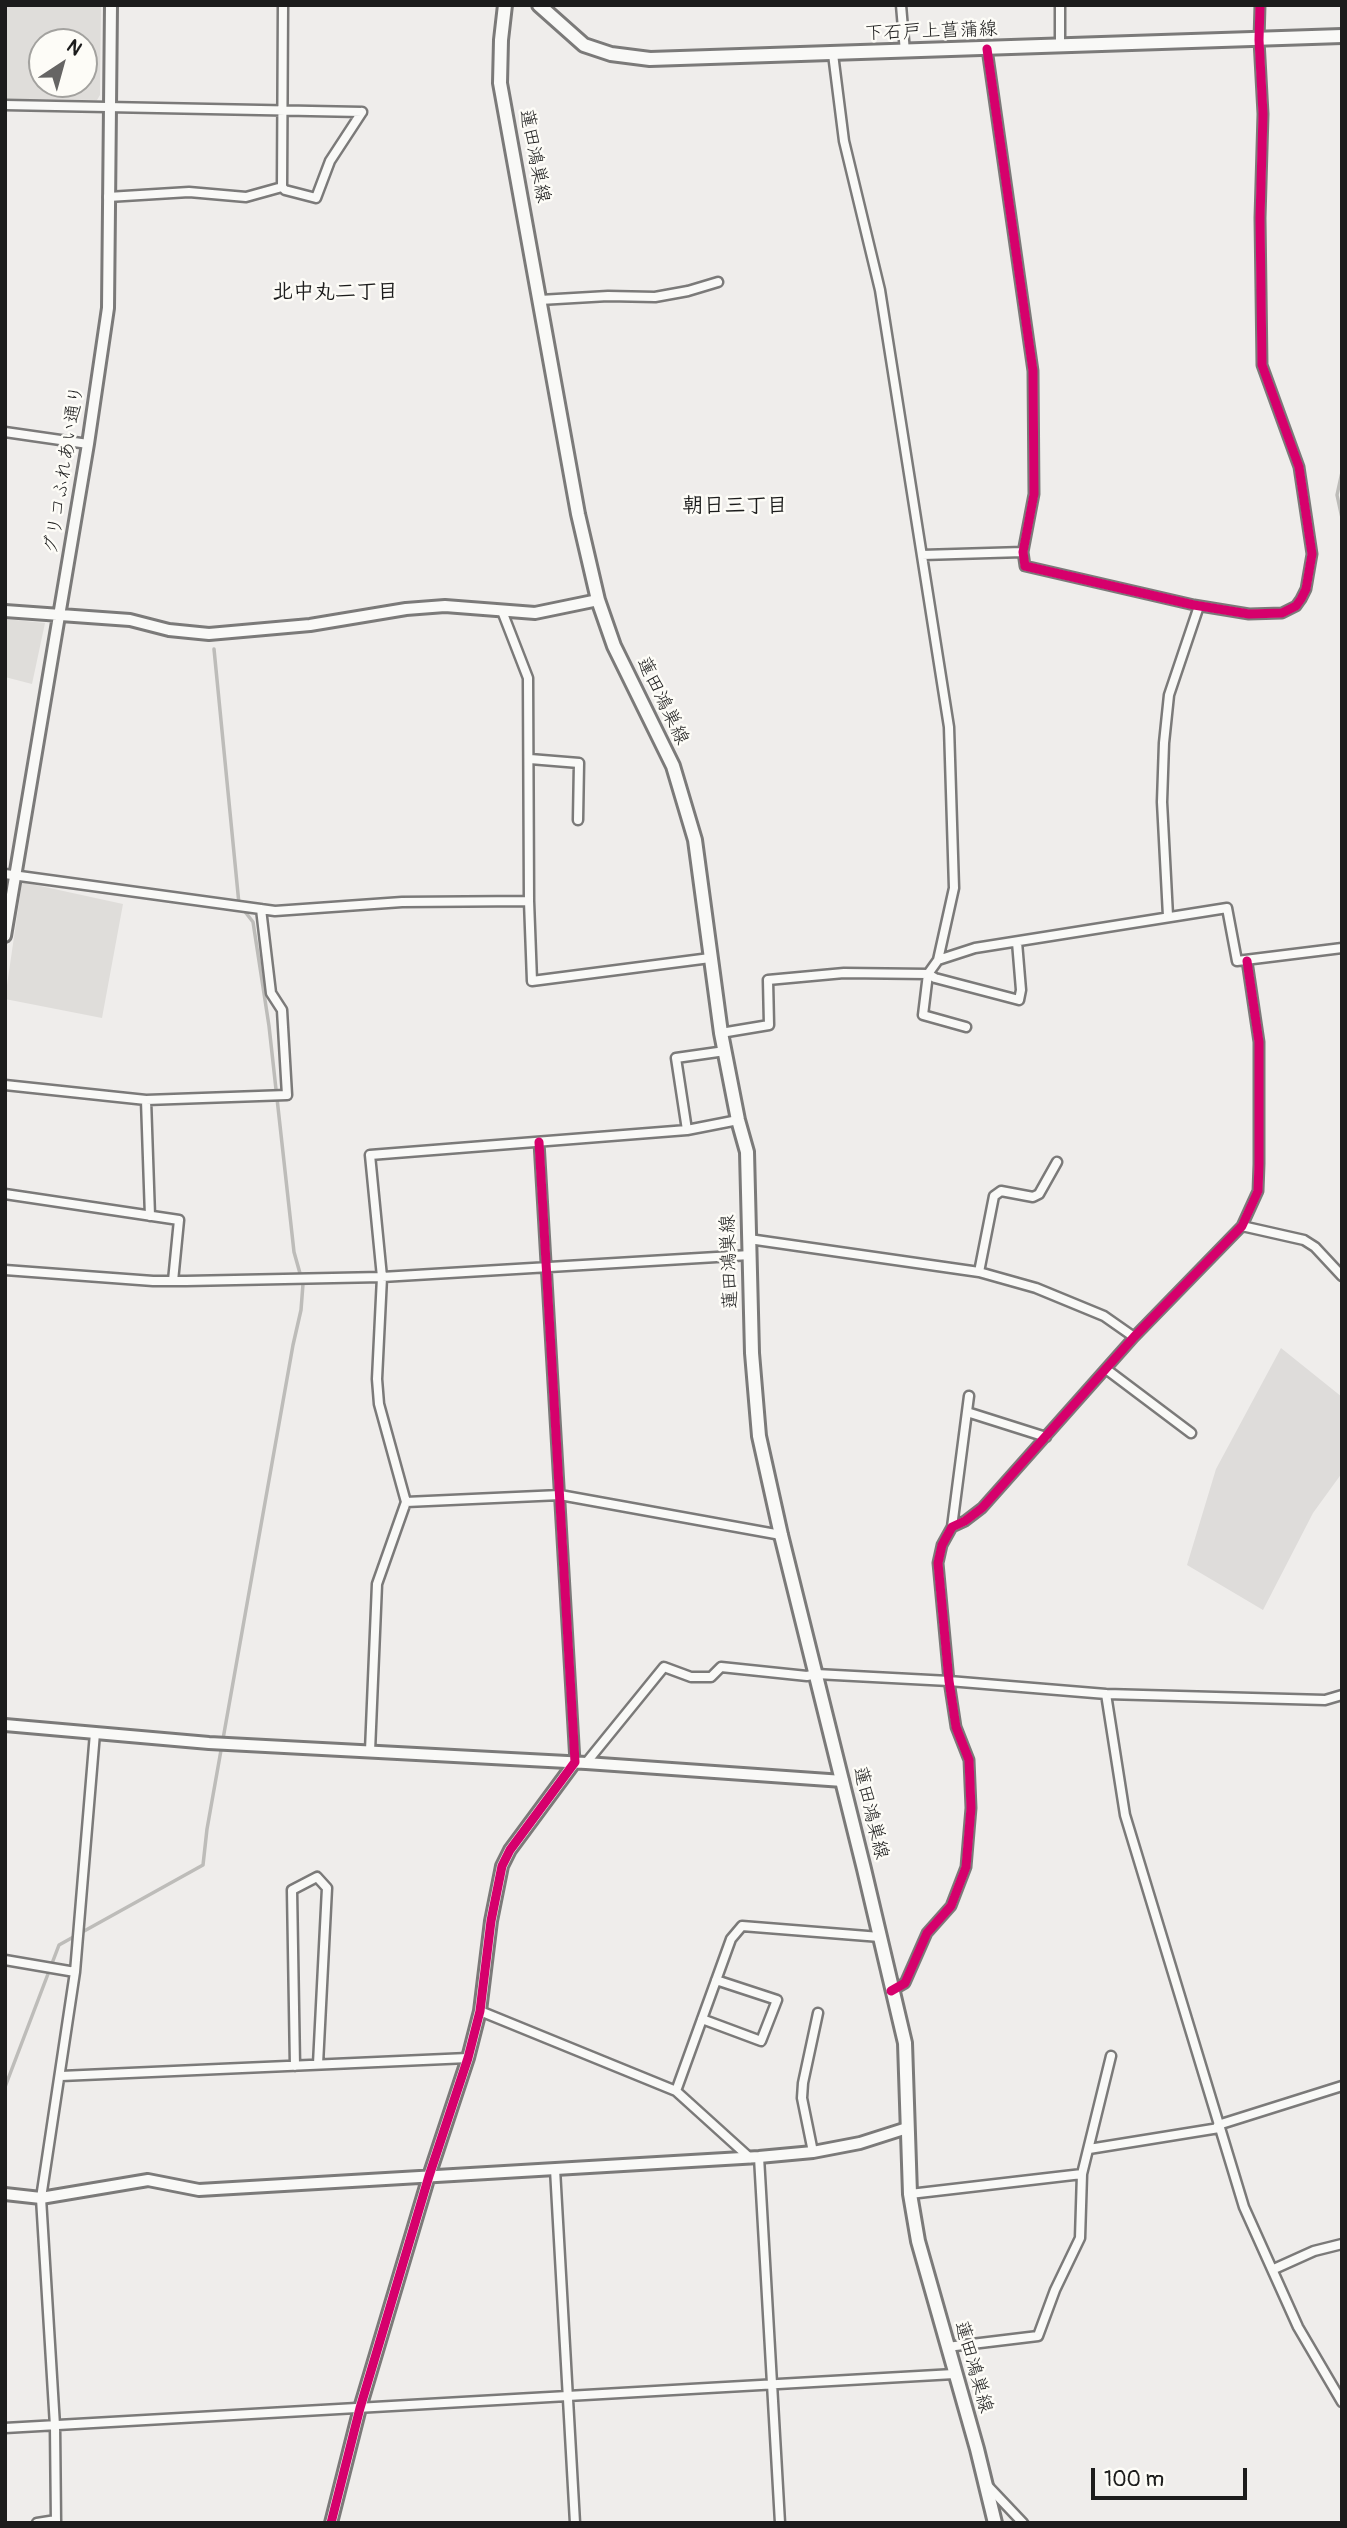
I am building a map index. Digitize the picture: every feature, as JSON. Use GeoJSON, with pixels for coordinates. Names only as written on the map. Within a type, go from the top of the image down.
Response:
{"type":"FeatureCollection","features":[{"type":"Feature","properties":{"kind":"main road","name":"蓮田鴻巣線"},"geometry":{"type":"LineString","coordinates":[[505,5],[500,83],[578,514],[598,600],[614,646],[673,766],[695,840],[721,1033],[737,1120],[747,1152],[754,1398],[768,1481],[905,2043],[910,2193],[918,2241],[995,2523]]}},
{"type":"Feature","properties":{"kind":"main road","name":"下石戸上菖蒲線"},"geometry":{"type":"LineString","coordinates":[[539,5],[584,45],[611,54],[650,59],[1342,36]]}},
{"type":"Feature","properties":{"kind":"street","name":"グリコふれあい通り"},"geometry":{"type":"LineString","coordinates":[[5,936],[11,875],[59,615],[108,308],[111,5]]}},
{"type":"Feature","properties":{"kind":"street"},"geometry":{"type":"LineString","coordinates":[[282,187],[284,5]]}},
{"type":"Feature","properties":{"kind":"street"},"geometry":{"type":"LineString","coordinates":[[901,5],[905,52]]}},
{"type":"Feature","properties":{"kind":"street"},"geometry":{"type":"LineString","coordinates":[[1060,5],[1060,47]]}},
{"type":"Feature","properties":{"kind":"street"},"geometry":{"type":"LineString","coordinates":[[987,49],[1033,371],[1034,494],[1023,552],[1025,566],[1199,606],[1249,614],[1282,613],[1296,606],[1306,589],[1312,554],[1299,467],[1262,365],[1260,218],[1263,114],[1260,5]]}},
{"type":"Feature","properties":{"kind":"street"},"geometry":{"type":"LineString","coordinates":[[833,54],[844,141],[880,290],[949,727],[954,888],[938,960],[928,974],[923,1015],[966,1027]]}},
{"type":"Feature","properties":{"kind":"street"},"geometry":{"type":"LineString","coordinates":[[5,105],[362,112],[330,161],[316,198],[282,187]]}},
{"type":"Feature","properties":{"kind":"street"},"geometry":{"type":"LineString","coordinates":[[108,197],[189,192],[246,197],[282,187]]}},
{"type":"Feature","properties":{"kind":"street"},"geometry":{"type":"LineString","coordinates":[[540,300],[608,296],[656,297],[718,282]]}},
{"type":"Feature","properties":{"kind":"street"},"geometry":{"type":"LineString","coordinates":[[5,432],[88,444]]}},
{"type":"Feature","properties":{"kind":"street"},"geometry":{"type":"LineString","coordinates":[[922,555],[1023,552]]}},
{"type":"Feature","properties":{"kind":"street"},"geometry":{"type":"LineString","coordinates":[[5,611],[130,620],[169,630],[209,634],[310,625],[419,608],[445,606],[535,613],[598,600]]}},
{"type":"Feature","properties":{"kind":"street"},"geometry":{"type":"LineString","coordinates":[[1168,916],[1162,802],[1164,743],[1169,695],[1199,606]]}},
{"type":"Feature","properties":{"kind":"street"},"geometry":{"type":"LineString","coordinates":[[502,611],[528,678],[531,981],[710,958]]}},
{"type":"Feature","properties":{"kind":"street"},"geometry":{"type":"LineString","coordinates":[[530,759],[579,763],[578,820]]}},
{"type":"Feature","properties":{"kind":"street"},"geometry":{"type":"LineString","coordinates":[[11,875],[275,911],[402,902],[529,901]]}},
{"type":"Feature","properties":{"kind":"street"},"geometry":{"type":"LineString","coordinates":[[938,960],[975,948],[1227,908],[1237,961],[1342,948]]}},
{"type":"Feature","properties":{"kind":"street"},"geometry":{"type":"LineString","coordinates":[[5,1085],[146,1100],[287,1095],[282,1010],[271,993],[261,909]]}},
{"type":"Feature","properties":{"kind":"street"},"geometry":{"type":"LineString","coordinates":[[721,1033],[769,1025],[768,980],[844,972],[928,974],[1019,1000],[1021,990],[1017,942]]}},
{"type":"Feature","properties":{"kind":"street"},"geometry":{"type":"LineString","coordinates":[[952,1527],[982,1508],[1135,1337],[1242,1226],[1258,1191],[1259,1164],[1259,1042],[1247,961]]}},
{"type":"Feature","properties":{"kind":"street"},"geometry":{"type":"LineString","coordinates":[[687,1130],[676,1058],[725,1051]]}},
{"type":"Feature","properties":{"kind":"street"},"geometry":{"type":"LineString","coordinates":[[146,1100],[149,1216]]}},
{"type":"Feature","properties":{"kind":"street"},"geometry":{"type":"LineString","coordinates":[[370,1751],[377,1584],[406,1502],[379,1404],[377,1379],[382,1277],[370,1155],[687,1130],[737,1120]]}},
{"type":"Feature","properties":{"kind":"street"},"geometry":{"type":"LineString","coordinates":[[540,1142],[545,1268],[581,1763]]}},
{"type":"Feature","properties":{"kind":"street"},"geometry":{"type":"LineString","coordinates":[[979,1272],[994,1196],[1001,1191],[1033,1197],[1039,1194],[1057,1162]]}},
{"type":"Feature","properties":{"kind":"street"},"geometry":{"type":"LineString","coordinates":[[5,1194],[179,1220],[173,1282]]}},
{"type":"Feature","properties":{"kind":"street"},"geometry":{"type":"LineString","coordinates":[[1242,1226],[1304,1240],[1315,1247],[1342,1276]]}},
{"type":"Feature","properties":{"kind":"street"},"geometry":{"type":"LineString","coordinates":[[749,1239],[979,1272],[1036,1288],[1104,1316],[1135,1337]]}},
{"type":"Feature","properties":{"kind":"street"},"geometry":{"type":"LineString","coordinates":[[5,1270],[173,1282],[382,1277],[750,1255]]}},
{"type":"Feature","properties":{"kind":"street"},"geometry":{"type":"LineString","coordinates":[[1106,1369],[1191,1433]]}},
{"type":"Feature","properties":{"kind":"street"},"geometry":{"type":"LineString","coordinates":[[891,1991],[905,1983],[927,1933],[951,1906],[966,1867],[971,1808],[969,1760],[956,1727],[938,1563],[942,1545],[952,1527],[969,1396]]}},
{"type":"Feature","properties":{"kind":"street"},"geometry":{"type":"LineString","coordinates":[[967,1412],[1046,1437]]}},
{"type":"Feature","properties":{"kind":"street"},"geometry":{"type":"LineString","coordinates":[[406,1502],[560,1495],[781,1535]]}},
{"type":"Feature","properties":{"kind":"street"},"geometry":{"type":"LineString","coordinates":[[331,2523],[360,2408],[480,2011],[491,1921],[502,1866],[510,1850],[664,1667],[691,1677],[710,1677],[720,1667],[807,1676],[817,1674],[949,1681],[1106,1694],[1325,1700],[1342,1695]]}},
{"type":"Feature","properties":{"kind":"street"},"geometry":{"type":"LineString","coordinates":[[1106,1694],[1125,1815],[1244,2207],[1298,2327],[1342,2402]]}},
{"type":"Feature","properties":{"kind":"street"},"geometry":{"type":"LineString","coordinates":[[5,1725],[209,1743],[581,1763],[843,1781]]}},
{"type":"Feature","properties":{"kind":"street"},"geometry":{"type":"LineString","coordinates":[[37,2523],[56,2521],[55,2426],[41,2198],[75,1972],[95,1732]]}},
{"type":"Feature","properties":{"kind":"street"},"geometry":{"type":"LineString","coordinates":[[295,2066],[292,1890],[317,1877],[327,1888],[318,2064]]}},
{"type":"Feature","properties":{"kind":"street"},"geometry":{"type":"LineString","coordinates":[[676,2091],[731,1939],[743,1926],[880,1937]]}},
{"type":"Feature","properties":{"kind":"street"},"geometry":{"type":"LineString","coordinates":[[5,1961],[75,1972]]}},
{"type":"Feature","properties":{"kind":"street"},"geometry":{"type":"LineString","coordinates":[[702,2019],[761,2041],[777,2000],[716,1980]]}},
{"type":"Feature","properties":{"kind":"street"},"geometry":{"type":"LineString","coordinates":[[480,2011],[676,2091],[754,2157],[780,2523]]}},
{"type":"Feature","properties":{"kind":"street"},"geometry":{"type":"LineString","coordinates":[[813,2152],[802,2098],[818,2013]]}},
{"type":"Feature","properties":{"kind":"street"},"geometry":{"type":"LineString","coordinates":[[947,2347],[1038,2336],[1055,2290],[1080,2238],[1082,2174],[1111,2056]]}},
{"type":"Feature","properties":{"kind":"street"},"geometry":{"type":"LineString","coordinates":[[61,2076],[468,2057]]}},
{"type":"Feature","properties":{"kind":"street"},"geometry":{"type":"LineString","coordinates":[[1088,2149],[1219,2127],[1342,2086]]}},
{"type":"Feature","properties":{"kind":"street"},"geometry":{"type":"LineString","coordinates":[[5,2194],[41,2198],[148,2180],[199,2190],[754,2157],[813,2152],[860,2143],[907,2128]]}},
{"type":"Feature","properties":{"kind":"street"},"geometry":{"type":"LineString","coordinates":[[555,2169],[575,2523]]}},
{"type":"Feature","properties":{"kind":"street"},"geometry":{"type":"LineString","coordinates":[[910,2193],[1082,2174]]}},
{"type":"Feature","properties":{"kind":"street"},"geometry":{"type":"LineString","coordinates":[[1274,2269],[1314,2251],[1342,2245]]}},
{"type":"Feature","properties":{"kind":"street"},"geometry":{"type":"LineString","coordinates":[[5,2428],[954,2374]]}},
{"type":"Feature","properties":{"kind":"street"},"geometry":{"type":"LineString","coordinates":[[987,2486],[1023,2523]]}},
{"type":"Feature","properties":{"kind":"shaded area"},"geometry":{"type":"Polygon","coordinates":[[[5,5],[101,5],[100,95],[97,100],[5,99],[5,5]]]}},
{"type":"Feature","properties":{"kind":"shaded area"},"geometry":{"type":"Polygon","coordinates":[[[5,619],[45,623],[32,684],[5,677],[5,619]]]}},
{"type":"Feature","properties":{"kind":"shaded area"},"geometry":{"type":"Polygon","coordinates":[[[22,882],[123,904],[102,1018],[5,999],[22,882]]]}},
{"type":"Feature","properties":{"kind":"shaded area"},"geometry":{"type":"Polygon","coordinates":[[[1281,1348],[1342,1397],[1342,1473],[1313,1513],[1263,1610],[1187,1565],[1216,1469],[1281,1348]]]}},
{"type":"Feature","properties":{"kind":"waterway"},"geometry":{"type":"LineString","coordinates":[[1342,472],[1337,495],[1342,518]]}},
{"type":"Feature","properties":{"kind":"waterway"},"geometry":{"type":"LineString","coordinates":[[5,2087],[59,1945],[203,1865],[207,1829],[301,1310],[303,1284],[294,1252],[269,1026],[253,922],[239,904],[214,649]]}},
{"type":"Feature","properties":{"kind":"cycle path"},"geometry":{"type":"LineString","coordinates":[[987,49],[1033,371],[1034,494],[1023,552],[1025,566],[1194,605],[1249,614],[1282,613],[1296,606],[1301,599],[1306,589],[1312,554],[1299,467],[1262,365],[1260,218],[1263,114],[1260,5]]}},
{"type":"Feature","properties":{"kind":"cycle path"},"geometry":{"type":"LineString","coordinates":[[891,1991],[905,1983],[927,1933],[951,1906],[966,1867],[971,1808],[969,1760],[956,1727],[949,1681],[938,1563],[942,1545],[952,1527],[982,1508],[1134,1337],[1242,1226],[1258,1191],[1259,1164],[1259,1042],[1247,961]]}},
{"type":"Feature","properties":{"kind":"cycle path"},"geometry":{"type":"LineString","coordinates":[[331,2523],[360,2408],[429,2176],[468,2058],[480,2011],[491,1921],[502,1866],[510,1850],[575,1762],[539,1142]]}},
{"type":"Feature","properties":{"kind":"district","name":"北中丸二丁目"},"geometry":{"type":"Point","coordinates":[335,293]}},
{"type":"Feature","properties":{"kind":"district","name":"朝日三丁目"},"geometry":{"type":"Point","coordinates":[735,507]}}]}
